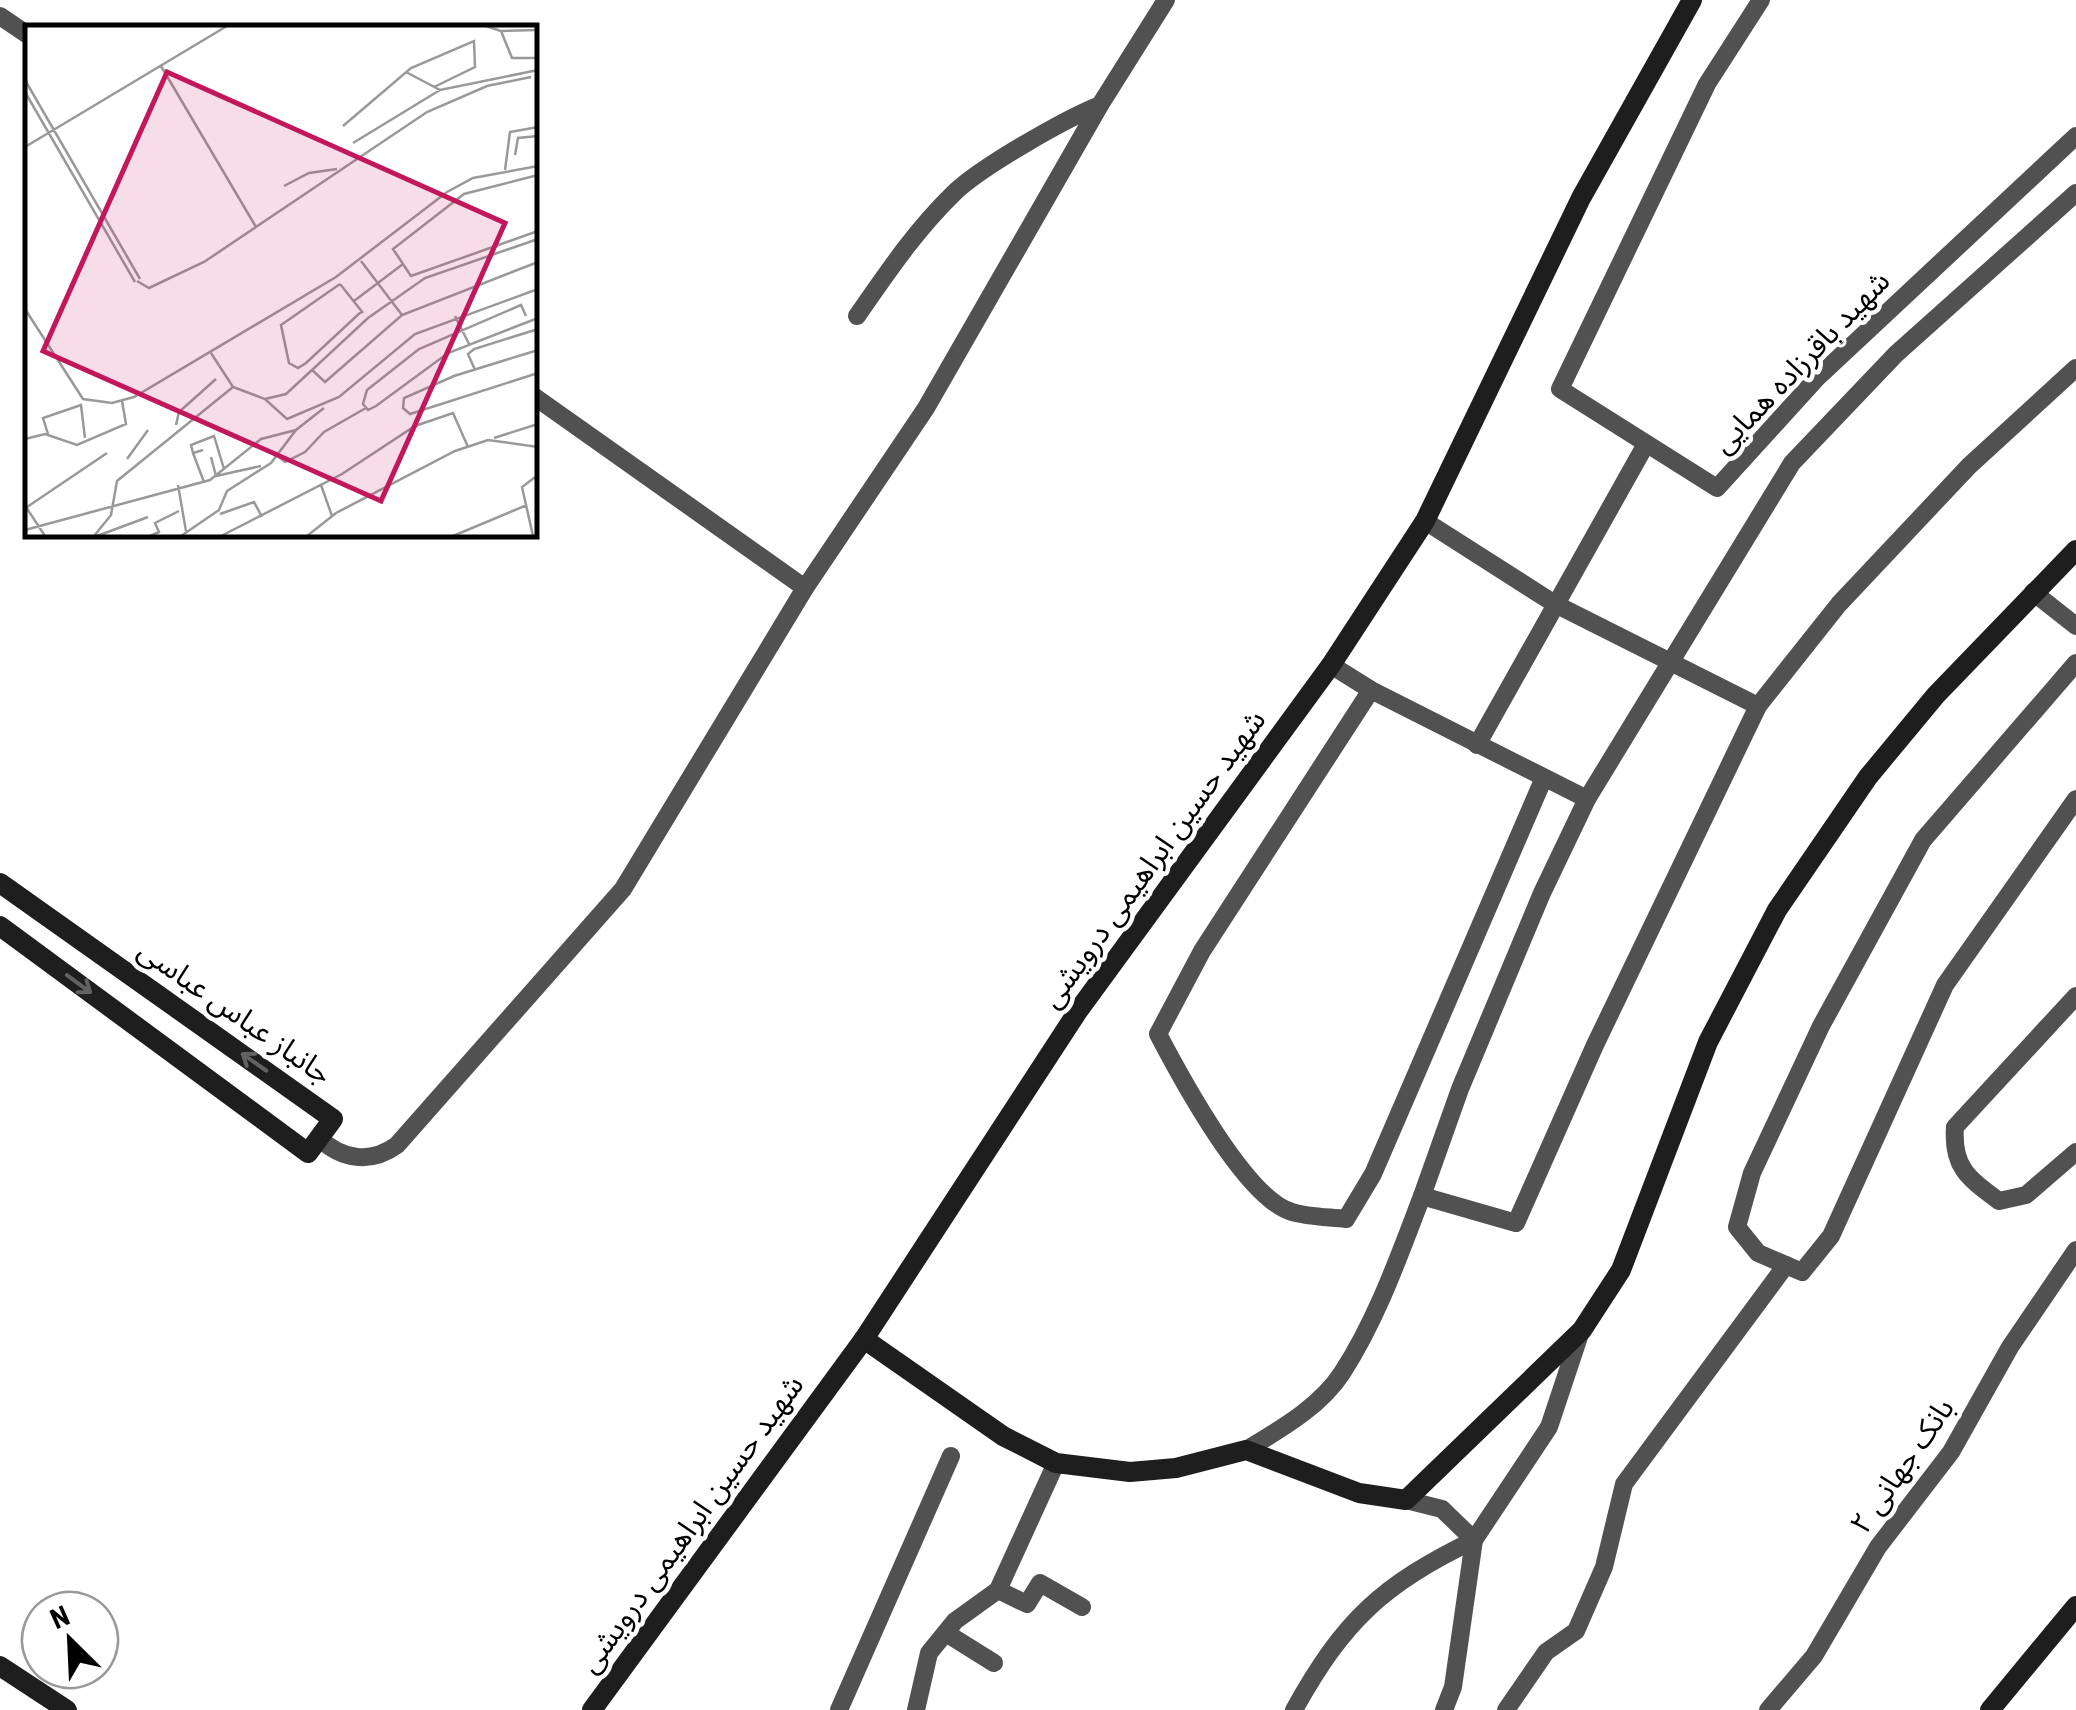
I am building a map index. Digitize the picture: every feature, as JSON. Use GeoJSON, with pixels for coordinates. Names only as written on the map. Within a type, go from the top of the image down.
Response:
{"type":"FeatureCollection","features":[{"type":"Feature","properties":{"kind":"street"},"geometry":{"type":"LineString","coordinates":[[0,926],[308,1153],[319,1138],[333,1151],[362,1158],[382,1156],[426,1116],[622,889],[805,588],[926,408],[1100,105],[1166,0]]}},
{"type":"Feature","properties":{"kind":"street","name":"شهید حسین ابراهیمی درویشی"},"geometry":{"type":"LineString","coordinates":[[592,1710],[864,1339],[1078,1011],[1331,665],[1425,520],[1581,198],[1692,0]]}},
{"type":"Feature","properties":{"kind":"street","name":"شهید باقرزاده همایی"},"geometry":{"type":"LineString","coordinates":[[1761,0],[1707,84],[1560,390],[1717,488],[1817,378],[2076,136]]}},
{"type":"Feature","properties":{"kind":"street"},"geometry":{"type":"LineString","coordinates":[[0,16],[25,33]]}},
{"type":"Feature","properties":{"kind":"street"},"geometry":{"type":"LineString","coordinates":[[857,316],[908,242],[956,190],[1074,115],[1100,105]]}},
{"type":"Feature","properties":{"kind":"street"},"geometry":{"type":"LineString","coordinates":[[864,1339],[1004,1436],[1056,1463],[1130,1472],[1176,1468],[1246,1450],[1291,1423],[1340,1376],[1388,1282],[1460,1090],[1542,893],[1588,799],[1792,462],[1896,354],[2076,192]]}},
{"type":"Feature","properties":{"kind":"street"},"geometry":{"type":"LineString","coordinates":[[1422,1196],[1516,1223],[1595,1045],[1758,706],[1839,604],[1969,466],[2076,368]]}},
{"type":"Feature","properties":{"kind":"street"},"geometry":{"type":"LineString","coordinates":[[538,399],[805,588]]}},
{"type":"Feature","properties":{"kind":"street"},"geometry":{"type":"LineString","coordinates":[[1477,745],[1646,444]]}},
{"type":"Feature","properties":{"kind":"street"},"geometry":{"type":"LineString","coordinates":[[1425,520],[1555,604],[1758,706]]}},
{"type":"Feature","properties":{"kind":"street"},"geometry":{"type":"LineString","coordinates":[[1406,1500],[1582,1330],[1621,1270],[1708,1042],[1777,910],[1868,776],[1936,695],[2076,550]]}},
{"type":"Feature","properties":{"kind":"street"},"geometry":{"type":"LineString","coordinates":[[2033,592],[2076,626]]}},
{"type":"Feature","properties":{"kind":"street"},"geometry":{"type":"LineString","coordinates":[[2076,663],[1923,840],[1821,1026],[1752,1173],[1736,1226],[1758,1254],[1802,1272],[1831,1236],[1945,986],[2076,800]]}},
{"type":"Feature","properties":{"kind":"street"},"geometry":{"type":"LineString","coordinates":[[1331,665],[1543,780],[1588,799]]}},
{"type":"Feature","properties":{"kind":"street"},"geometry":{"type":"LineString","coordinates":[[1371,690],[1202,951],[1158,1034],[1209,1122],[1250,1179],[1289,1212],[1346,1219],[1373,1174],[1543,780]]}},
{"type":"Feature","properties":{"kind":"street","name":"جانباز عباس عباسی"},"geometry":{"type":"LineString","coordinates":[[0,883],[333,1119],[319,1138]]}},
{"type":"Feature","properties":{"kind":"street"},"geometry":{"type":"LineString","coordinates":[[124,1017],[146,986]]}},
{"type":"Feature","properties":{"kind":"street"},"geometry":{"type":"LineString","coordinates":[[2076,996],[1956,1127],[1953,1154],[1972,1181],[1998,1201],[2026,1195],[2076,1152]]}},
{"type":"Feature","properties":{"kind":"street","name":"بانک جهانی ۲"},"geometry":{"type":"LineString","coordinates":[[1768,1710],[1814,1656],[1878,1547],[1951,1452],[2010,1348],[2076,1250]]}},
{"type":"Feature","properties":{"kind":"street"},"geometry":{"type":"LineString","coordinates":[[1506,1710],[1546,1652],[1576,1631],[1604,1567],[1624,1484],[1786,1265]]}},
{"type":"Feature","properties":{"kind":"street"},"geometry":{"type":"LineString","coordinates":[[1444,1710],[1453,1687],[1474,1540],[1549,1427],[1582,1330]]}},
{"type":"Feature","properties":{"kind":"street"},"geometry":{"type":"LineString","coordinates":[[1246,1450],[1359,1493],[1442,1510],[1474,1540]]}},
{"type":"Feature","properties":{"kind":"street"},"geometry":{"type":"LineString","coordinates":[[839,1710],[951,1456]]}},
{"type":"Feature","properties":{"kind":"street"},"geometry":{"type":"LineString","coordinates":[[916,1710],[929,1653],[946,1632],[998,1590],[1056,1463]]}},
{"type":"Feature","properties":{"kind":"street"},"geometry":{"type":"LineString","coordinates":[[1294,1710],[1318,1666],[1360,1611],[1428,1562],[1474,1540]]}},
{"type":"Feature","properties":{"kind":"street"},"geometry":{"type":"LineString","coordinates":[[998,1590],[1027,1604],[1040,1584],[1082,1608]]}},
{"type":"Feature","properties":{"kind":"street"},"geometry":{"type":"LineString","coordinates":[[1990,1710],[2076,1606]]}},
{"type":"Feature","properties":{"kind":"street"},"geometry":{"type":"LineString","coordinates":[[946,1632],[994,1662]]}},
{"type":"Feature","properties":{"kind":"street"},"geometry":{"type":"LineString","coordinates":[[0,1666],[67,1710]]}}]}
